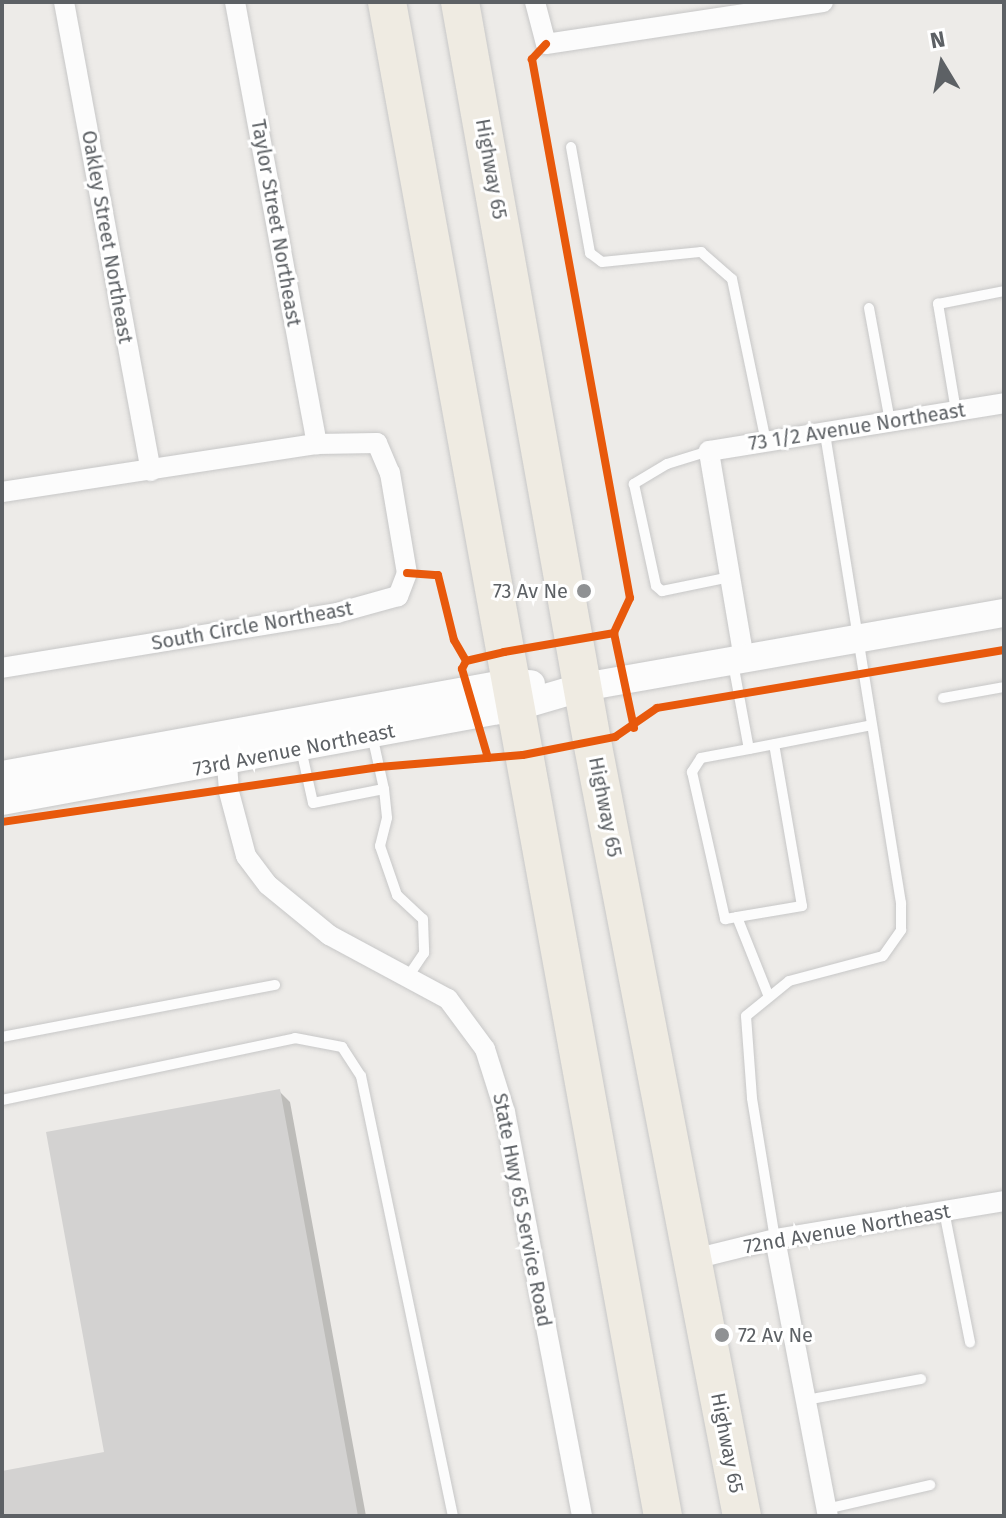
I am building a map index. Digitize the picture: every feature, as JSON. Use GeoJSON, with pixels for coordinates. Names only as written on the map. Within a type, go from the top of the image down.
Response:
{"type":"FeatureCollection","features":[{"type":"Feature","properties":{"kind":"highway"},"geometry":{"type":"LineString","coordinates":[[387,2],[663,1516]]}},
{"type":"Feature","properties":{"kind":"highway","name":"Highway 65"},"geometry":{"type":"LineString","coordinates":[[460,2],[583,687],[690,1260],[742,1516]]}},
{"type":"Feature","properties":{"kind":"street","name":"Oakley Street Northeast"},"geometry":{"type":"LineString","coordinates":[[64,2],[151,471]]}},
{"type":"Feature","properties":{"kind":"street","name":"Taylor Street Northeast"},"geometry":{"type":"LineString","coordinates":[[235,2],[317,444]]}},
{"type":"Feature","properties":{"kind":"street"},"geometry":{"type":"LineString","coordinates":[[535,2],[546,44],[823,2]]}},
{"type":"Feature","properties":{"kind":"street","name":"73 1/2 Avenue Northeast"},"geometry":{"type":"LineString","coordinates":[[709,451],[1004,403]]}},
{"type":"Feature","properties":{"kind":"street","name":"South Circle Northeast"},"geometry":{"type":"LineString","coordinates":[[2,492],[317,444],[377,443],[390,473],[407,573],[398,596],[337,613],[2,668]]}},
{"type":"Feature","properties":{"kind":"street"},"geometry":{"type":"LineString","coordinates":[[709,451],[730,577],[738,660]]}},
{"type":"Feature","properties":{"kind":"street","name":"73rd Avenue Northeast"},"geometry":{"type":"LineString","coordinates":[[2,801],[227,750],[512,695],[583,687],[1004,613]]}},
{"type":"Feature","properties":{"kind":"street","name":"73rd Avenue Northeast"},"geometry":{"type":"LineString","coordinates":[[2,775],[227,750],[301,749],[372,735],[512,695]]}},
{"type":"Feature","properties":{"kind":"street","name":"State Hwy 65 Service Road"},"geometry":{"type":"LineString","coordinates":[[227,750],[229,792],[246,856],[268,885],[329,935],[409,975],[448,999],[489,1061],[505,1112],[582,1516]]}},
{"type":"Feature","properties":{"kind":"street","name":"72nd Avenue Northeast"},"geometry":{"type":"LineString","coordinates":[[690,1260],[775,1239],[1004,1201]]}},
{"type":"Feature","properties":{"kind":"street"},"geometry":{"type":"LineString","coordinates":[[775,1239],[827,1513]]}},
{"type":"Feature","properties":{"kind":"lane"},"geometry":{"type":"LineString","coordinates":[[571,147],[590,253],[602,262],[701,252],[732,279],[766,442]]}},
{"type":"Feature","properties":{"kind":"lane"},"geometry":{"type":"LineString","coordinates":[[956,411],[938,304],[1004,291]]}},
{"type":"Feature","properties":{"kind":"lane"},"geometry":{"type":"LineString","coordinates":[[869,308],[890,421]]}},
{"type":"Feature","properties":{"kind":"lane"},"geometry":{"type":"LineString","coordinates":[[775,1239],[752,1098],[746,1016],[789,981],[883,956],[901,930],[825,432]]}},
{"type":"Feature","properties":{"kind":"lane"},"geometry":{"type":"LineString","coordinates":[[709,451],[667,464],[634,484],[656,586],[662,591],[730,577]]}},
{"type":"Feature","properties":{"kind":"lane"},"geometry":{"type":"LineString","coordinates":[[738,660],[749,749]]}},
{"type":"Feature","properties":{"kind":"lane"},"geometry":{"type":"LineString","coordinates":[[943,698],[1004,687]]}},
{"type":"Feature","properties":{"kind":"lane"},"geometry":{"type":"LineString","coordinates":[[774,744],[802,906],[725,919],[692,772],[701,758],[872,725]]}},
{"type":"Feature","properties":{"kind":"lane"},"geometry":{"type":"LineString","coordinates":[[372,735],[387,818],[380,846],[397,895],[423,919],[424,953],[409,975]]}},
{"type":"Feature","properties":{"kind":"lane"},"geometry":{"type":"LineString","coordinates":[[301,749],[313,803],[384,789]]}},
{"type":"Feature","properties":{"kind":"lane"},"geometry":{"type":"LineString","coordinates":[[737,917],[769,997]]}},
{"type":"Feature","properties":{"kind":"lane"},"geometry":{"type":"LineString","coordinates":[[2,1037],[275,985]]}},
{"type":"Feature","properties":{"kind":"lane"},"geometry":{"type":"LineString","coordinates":[[2,1100],[295,1038],[342,1047],[361,1076],[453,1516]]}},
{"type":"Feature","properties":{"kind":"lane"},"geometry":{"type":"LineString","coordinates":[[944,1211],[970,1342]]}},
{"type":"Feature","properties":{"kind":"lane"},"geometry":{"type":"LineString","coordinates":[[806,1400],[921,1379]]}},
{"type":"Feature","properties":{"kind":"lane"},"geometry":{"type":"LineString","coordinates":[[827,1513],[930,1485]]}},
{"type":"Feature","properties":{"kind":"building"},"geometry":{"type":"Polygon","coordinates":[[[280,1089],[358,1516],[2,1516],[2,1471],[104,1452],[46,1132],[280,1089]]]}},
{"type":"Feature","properties":{"kind":"cycle path"},"geometry":{"type":"LineString","coordinates":[[546,44],[532,59],[630,598],[614,633]]}},
{"type":"Feature","properties":{"kind":"cycle path"},"geometry":{"type":"LineString","coordinates":[[407,573],[438,575],[454,640],[466,661]]}},
{"type":"Feature","properties":{"kind":"cycle path"},"geometry":{"type":"LineString","coordinates":[[488,758],[462,669],[466,661],[504,652],[614,633],[634,728]]}},
{"type":"Feature","properties":{"kind":"cycle path"},"geometry":{"type":"LineString","coordinates":[[2,822],[379,767],[523,755],[615,737],[657,708],[1004,650]]}},
{"type":"Feature","properties":{"kind":"place","name":"73 Av Ne"},"geometry":{"type":"Point","coordinates":[584,591]}},
{"type":"Feature","properties":{"kind":"place","name":"72 Av Ne"},"geometry":{"type":"Point","coordinates":[722,1335]}}]}
